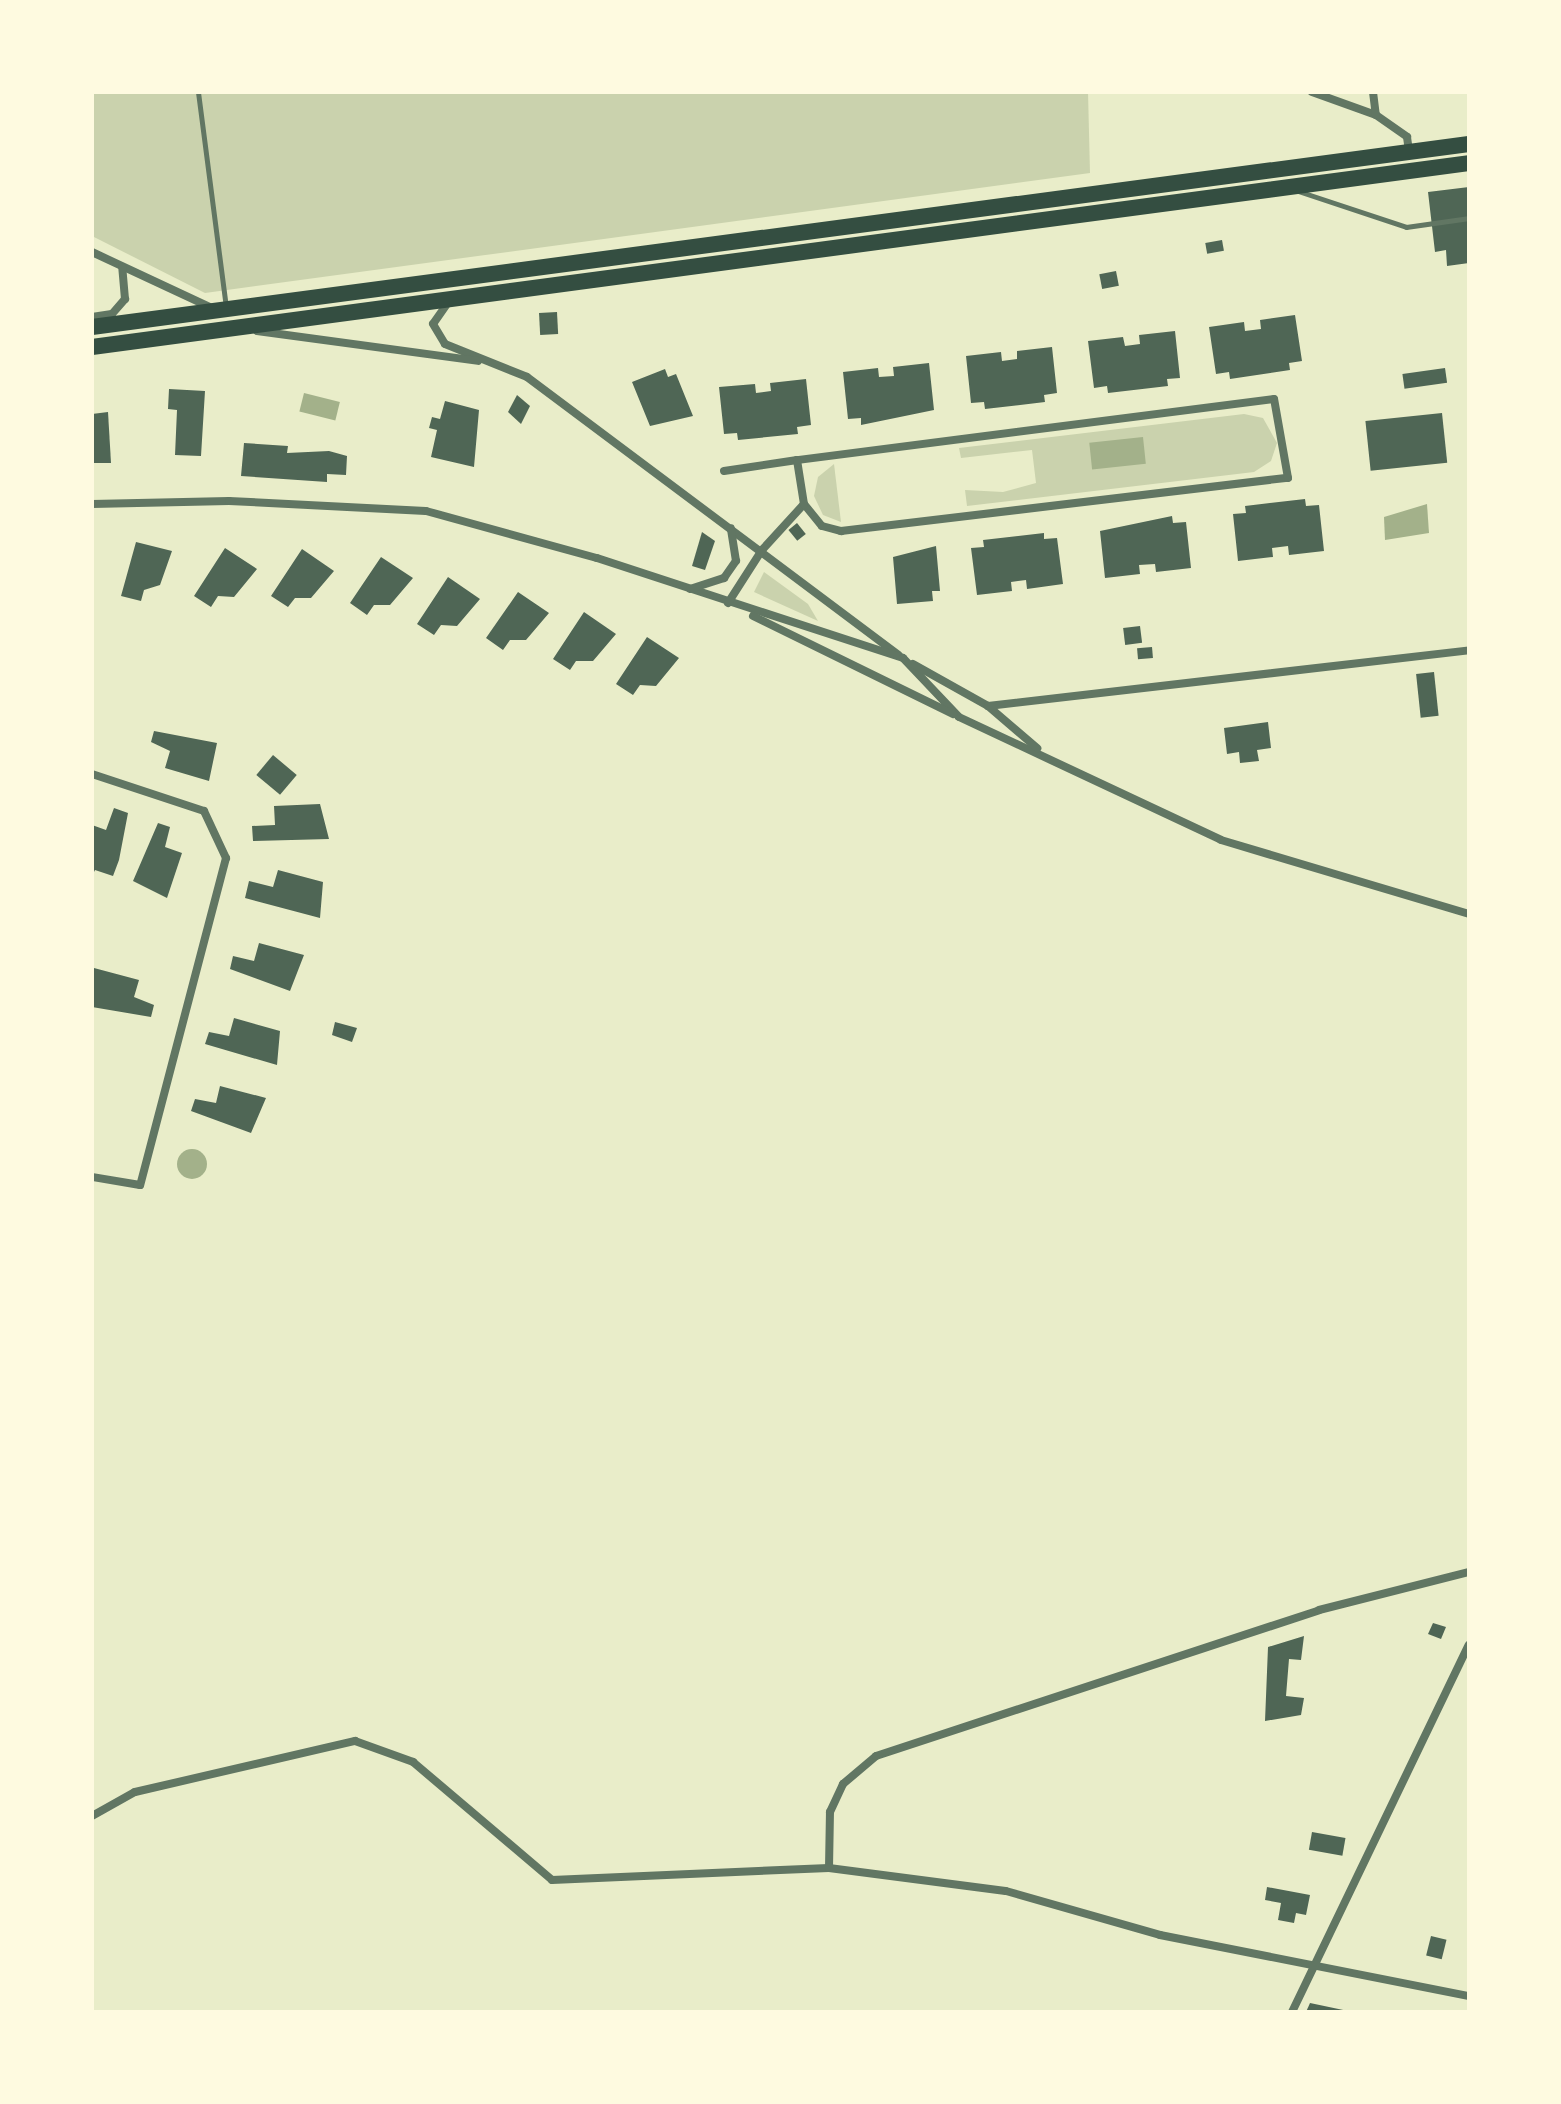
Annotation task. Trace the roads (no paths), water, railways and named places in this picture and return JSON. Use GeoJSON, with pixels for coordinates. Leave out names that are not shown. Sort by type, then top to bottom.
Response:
{"type":"FeatureCollection","features":[{"type":"Feature","properties":{"kind":"highway"},"geometry":{"type":"LineString","coordinates":[[92,327],[1469,144]]}},
{"type":"Feature","properties":{"kind":"highway"},"geometry":{"type":"LineString","coordinates":[[92,347],[1469,163]]}},
{"type":"Feature","properties":{"kind":"street"},"geometry":{"type":"LineString","coordinates":[[1312,92],[1376,115],[1407,137],[1409,151]]}},
{"type":"Feature","properties":{"kind":"street"},"geometry":{"type":"LineString","coordinates":[[1373,92],[1376,115]]}},
{"type":"Feature","properties":{"kind":"street"},"geometry":{"type":"LineString","coordinates":[[92,252],[222,309]]}},
{"type":"Feature","properties":{"kind":"street"},"geometry":{"type":"LineString","coordinates":[[92,317],[112,314],[125,299],[122,267]]}},
{"type":"Feature","properties":{"kind":"street"},"geometry":{"type":"LineString","coordinates":[[451,301],[435,316],[434,332],[445,344],[527,377],[903,658],[988,706],[1044,753]]}},
{"type":"Feature","properties":{"kind":"street"},"geometry":{"type":"LineString","coordinates":[[241,328],[494,363]]}},
{"type":"Feature","properties":{"kind":"street"},"geometry":{"type":"LineString","coordinates":[[724,471],[797,460],[1274,399],[1288,478],[841,531],[822,526],[804,504],[797,460]]}},
{"type":"Feature","properties":{"kind":"street"},"geometry":{"type":"LineString","coordinates":[[92,504],[229,501],[426,511],[689,589],[903,658],[959,717]]}},
{"type":"Feature","properties":{"kind":"street"},"geometry":{"type":"LineString","coordinates":[[728,603],[762,550],[804,504]]}},
{"type":"Feature","properties":{"kind":"street"},"geometry":{"type":"LineString","coordinates":[[689,589],[724,578],[736,561],[731,528]]}},
{"type":"Feature","properties":{"kind":"street"},"geometry":{"type":"LineString","coordinates":[[728,603],[959,717],[1044,753],[1221,840],[1469,914]]}},
{"type":"Feature","properties":{"kind":"street"},"geometry":{"type":"LineString","coordinates":[[988,706],[1469,650]]}},
{"type":"Feature","properties":{"kind":"street"},"geometry":{"type":"LineString","coordinates":[[92,774],[204,811],[226,858],[140,1185],[92,1177]]}},
{"type":"Feature","properties":{"kind":"street"},"geometry":{"type":"LineString","coordinates":[[829,1868],[830,1812],[843,1784],[876,1756],[1319,1610],[1469,1572]]}},
{"type":"Feature","properties":{"kind":"street"},"geometry":{"type":"LineString","coordinates":[[1292,2012],[1311,1961],[1469,1645]]}},
{"type":"Feature","properties":{"kind":"street"},"geometry":{"type":"LineString","coordinates":[[92,1816],[135,1792],[355,1741],[413,1762],[552,1880],[829,1868],[1006,1891],[1160,1935],[1311,1961],[1469,1996]]}},
{"type":"Feature","properties":{"kind":"lane"},"geometry":{"type":"LineString","coordinates":[[198,92],[222,309]]}},
{"type":"Feature","properties":{"kind":"lane"},"geometry":{"type":"LineString","coordinates":[[1282,186],[1406,227],[1469,218]]}}]}
